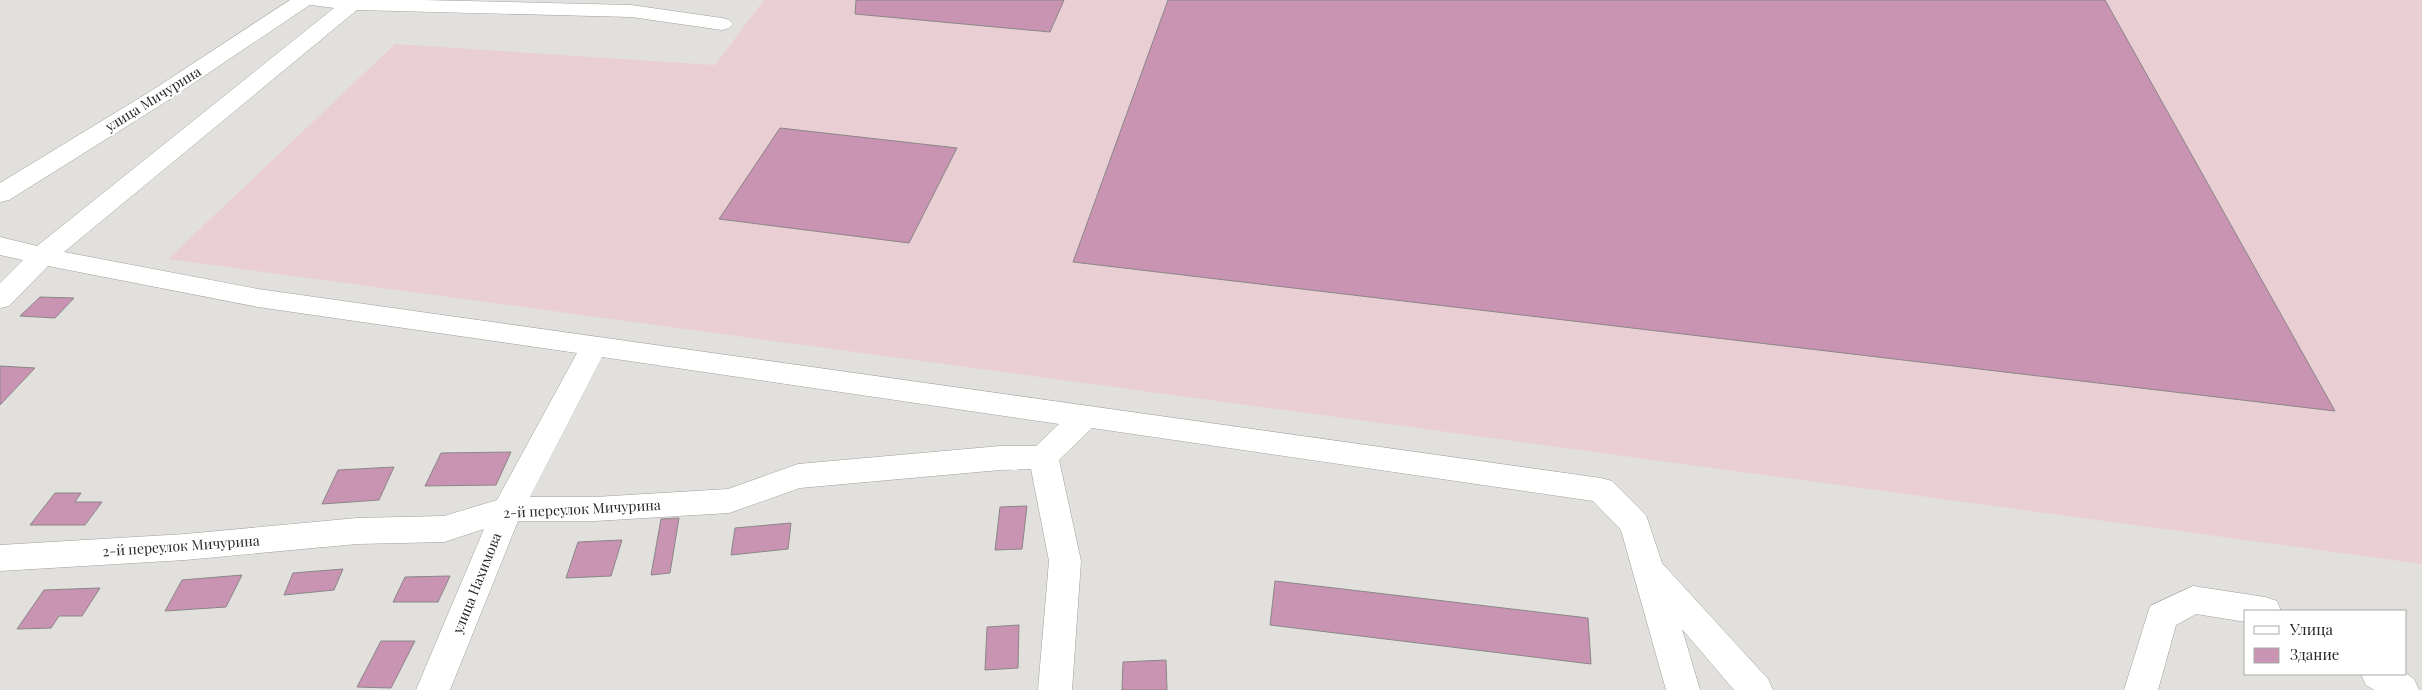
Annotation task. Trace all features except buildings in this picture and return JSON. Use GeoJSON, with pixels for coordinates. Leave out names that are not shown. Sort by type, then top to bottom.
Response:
{"type":"FeatureCollection","features":[{"type":"Feature","properties":{"kind":"street","name":"улица Мичурина"},"geometry":{"type":"LineString","coordinates":[[0,194],[160,96],[304,0]]}},
{"type":"Feature","properties":{"kind":"street"},"geometry":{"type":"LineString","coordinates":[[311,0],[574,11],[631,11],[722,24]]}},
{"type":"Feature","properties":{"kind":"street"},"geometry":{"type":"LineString","coordinates":[[0,299],[42,256],[355,2]]}},
{"type":"Feature","properties":{"kind":"street"},"geometry":{"type":"LineString","coordinates":[[0,246],[42,256],[258,298],[1601,490],[1635,524],[1683,690]]}},
{"type":"Feature","properties":{"kind":"street","name":"улица Нахимова"},"geometry":{"type":"LineString","coordinates":[[433,690],[508,509],[595,345]]}},
{"type":"Feature","properties":{"kind":"street"},"geometry":{"type":"LineString","coordinates":[[1055,690],[1065,561],[1043,457],[1085,417]]}},
{"type":"Feature","properties":{"kind":"street","name":"2-й переулок Мичурина"},"geometry":{"type":"LineString","coordinates":[[0,558],[185,548],[357,531],[444,529],[508,509],[595,509],[729,500],[798,476],[1000,458],[1043,457]]}},
{"type":"Feature","properties":{"kind":"street"},"geometry":{"type":"LineString","coordinates":[[1649,569],[1756,690]]}},
{"type":"Feature","properties":{"kind":"street"},"geometry":{"type":"LineString","coordinates":[[2140,690],[2162,616],[2193,600],[2262,610]]}},
{"type":"Feature","properties":{"kind":"street"},"geometry":{"type":"LineString","coordinates":[[2380,675],[2402,690]]}},
{"type":"Feature","properties":{"kind":"shaded area"},"geometry":{"type":"Polygon","coordinates":[[[764,0],[2422,0],[2422,564],[168,259],[395,44],[715,65],[764,0]]]}}]}
